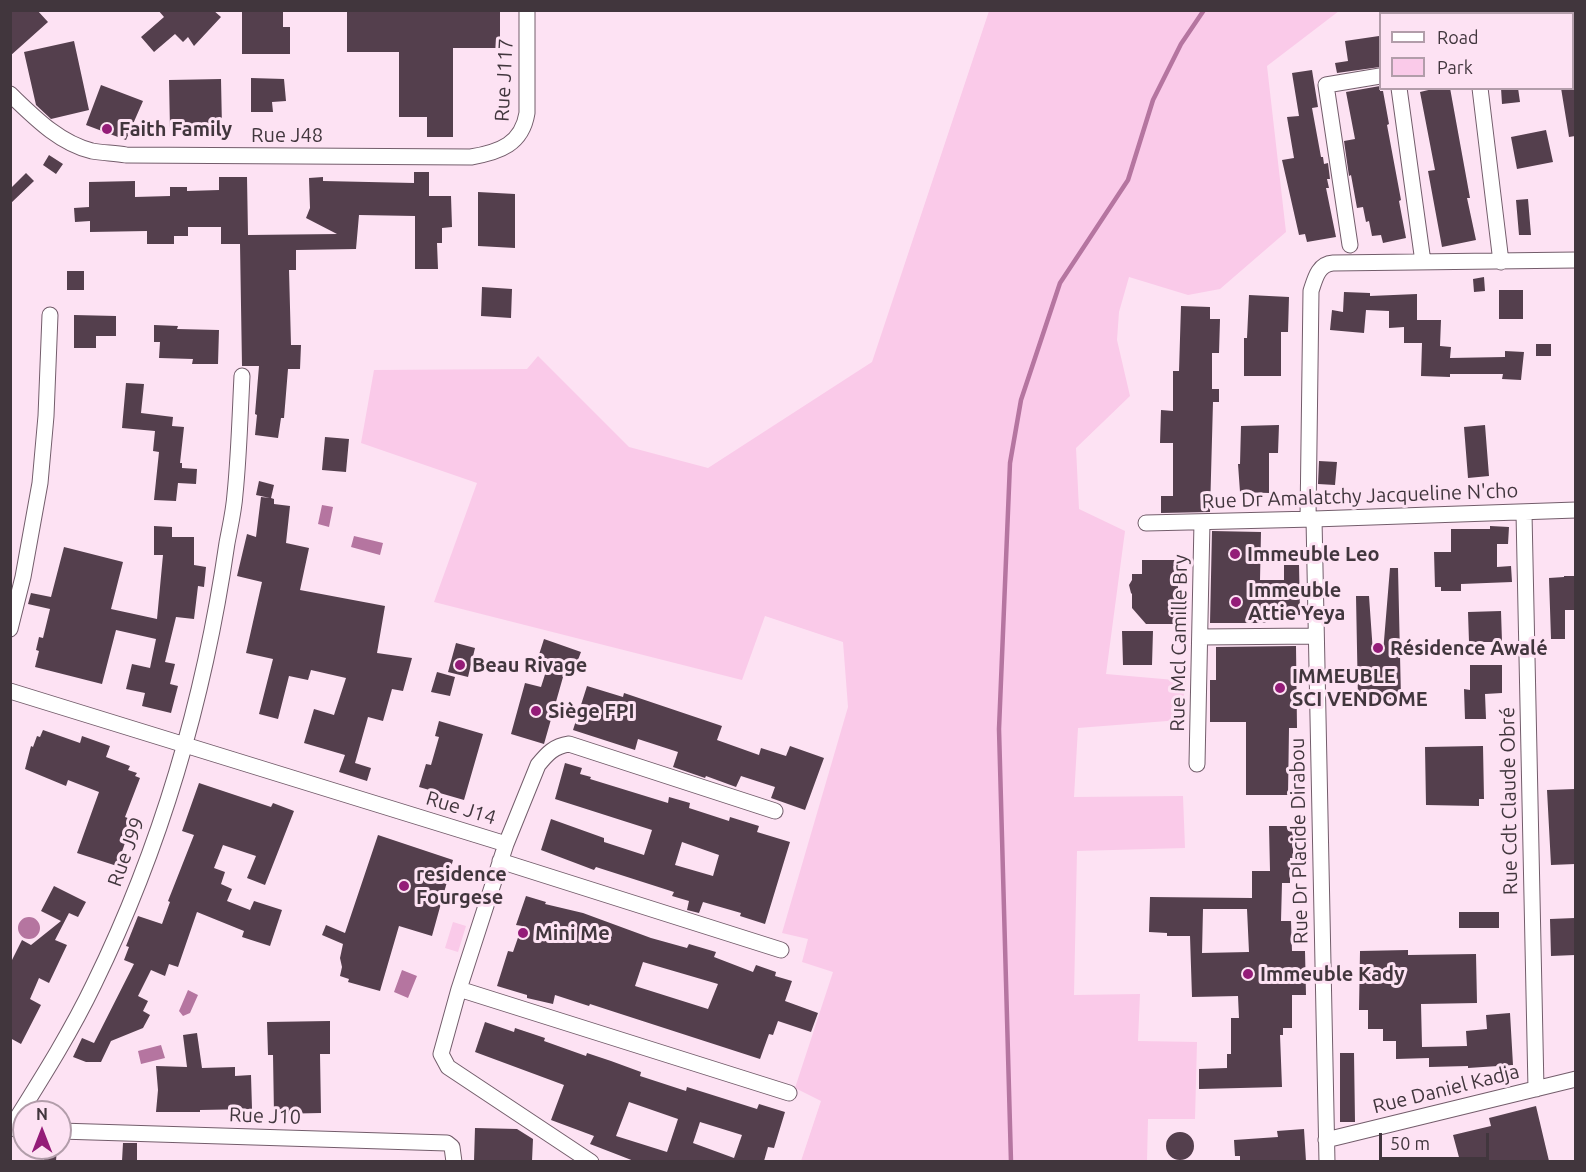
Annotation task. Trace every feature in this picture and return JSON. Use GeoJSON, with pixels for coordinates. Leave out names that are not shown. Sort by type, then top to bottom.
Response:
{"type":"FeatureCollection","features":[{"type":"Feature","properties":{"kind":"street","name":"Rue J117"},"geometry":{"type":"LineString","coordinates":[[508,145],[522,134],[527,113],[527,10]]}},
{"type":"Feature","properties":{"kind":"street"},"geometry":{"type":"LineString","coordinates":[[1350,245],[1326,85],[1379,76]]}},
{"type":"Feature","properties":{"kind":"street"},"geometry":{"type":"LineString","coordinates":[[1399,90],[1423,262]]}},
{"type":"Feature","properties":{"kind":"street"},"geometry":{"type":"LineString","coordinates":[[1480,90],[1501,262]]}},
{"type":"Feature","properties":{"kind":"street","name":"Rue J48"},"geometry":{"type":"LineString","coordinates":[[10,94],[38,122],[66,140],[91,150],[126,155],[471,157],[490,154],[508,145]]}},
{"type":"Feature","properties":{"kind":"street","name":"Rue Dr Placide Dirabou"},"geometry":{"type":"LineString","coordinates":[[1327,1161],[1316,636],[1311,519],[1311,291],[1321,268],[1327,264],[1575,260]]}},
{"type":"Feature","properties":{"kind":"street"},"geometry":{"type":"LineString","coordinates":[[10,629],[40,483],[46,416],[50,315]]}},
{"type":"Feature","properties":{"kind":"street","name":"Rue J99"},"geometry":{"type":"LineString","coordinates":[[11,1128],[69,1031],[120,928],[151,848],[185,745],[221,590],[235,497],[242,376]]}},
{"type":"Feature","properties":{"kind":"street","name":"Rue Dr Amalatchy Jacqueline N'cho"},"geometry":{"type":"LineString","coordinates":[[1146,523],[1575,510]]}},
{"type":"Feature","properties":{"kind":"street","name":"Rue Cdt Claude Obré"},"geometry":{"type":"LineString","coordinates":[[1524,513],[1536,1089]]}},
{"type":"Feature","properties":{"kind":"street","name":"Rue Mcl Camille Bry"},"geometry":{"type":"LineString","coordinates":[[1197,764],[1202,522]]}},
{"type":"Feature","properties":{"kind":"street"},"geometry":{"type":"LineString","coordinates":[[1200,637],[1316,636]]}},
{"type":"Feature","properties":{"kind":"street"},"geometry":{"type":"LineString","coordinates":[[10,691],[185,745]]}},
{"type":"Feature","properties":{"kind":"street"},"geometry":{"type":"LineString","coordinates":[[506,844],[538,765],[557,747],[569,744],[775,811]]}},
{"type":"Feature","properties":{"kind":"street","name":"Rue J14"},"geometry":{"type":"LineString","coordinates":[[185,745],[506,844],[441,1050],[444,1063],[591,1161]]}},
{"type":"Feature","properties":{"kind":"street"},"geometry":{"type":"LineString","coordinates":[[500,861],[781,950]]}},
{"type":"Feature","properties":{"kind":"street"},"geometry":{"type":"LineString","coordinates":[[459,989],[789,1093]]}},
{"type":"Feature","properties":{"kind":"street","name":"Rue Daniel Kadja"},"geometry":{"type":"LineString","coordinates":[[1326,1140],[1575,1079]]}},
{"type":"Feature","properties":{"kind":"street","name":"Rue J10"},"geometry":{"type":"LineString","coordinates":[[72,1131],[447,1143],[452,1147],[454,1161]]}},
{"type":"Feature","properties":{"kind":"green space"},"geometry":{"type":"Polygon","coordinates":[[[989,11],[1339,11],[1267,66],[1286,232],[1220,289],[1188,295],[1129,277],[1119,312],[1117,340],[1130,396],[1076,448],[1079,509],[1125,531],[1106,674],[1186,681],[1180,720],[1078,728],[1074,797],[1183,796],[1185,848],[1077,851],[1074,995],[1140,994],[1138,1041],[1197,1042],[1195,1119],[1148,1119],[1147,1161],[801,1161],[821,1101],[795,1088],[833,972],[802,962],[808,939],[782,933],[848,707],[843,642],[765,616],[742,680],[434,602],[477,483],[361,443],[374,370],[527,369],[538,356],[629,447],[708,468],[872,362],[989,11]]]}},
{"type":"Feature","properties":{"kind":"green space"},"geometry":{"type":"Polygon","coordinates":[[[453,922],[466,926],[458,952],[445,948],[453,922]]]}},
{"type":"Feature","properties":{"kind":"shaded area"},"geometry":{"type":"Polygon","coordinates":[[[322,505],[333,507],[329,527],[318,524],[322,505]]]}},
{"type":"Feature","properties":{"kind":"shaded area"},"geometry":{"type":"Polygon","coordinates":[[[354,536],[383,543],[380,555],[351,547],[354,536]]]}},
{"type":"Feature","properties":{"kind":"shaded area"},"geometry":{"type":"Polygon","coordinates":[[[29,917],[37,920],[40,928],[37,936],[29,939],[21,936],[18,928],[21,920],[29,917]]]}},
{"type":"Feature","properties":{"kind":"shaded area"},"geometry":{"type":"Polygon","coordinates":[[[402,970],[417,976],[408,998],[394,992],[402,970]]]}},
{"type":"Feature","properties":{"kind":"shaded area"},"geometry":{"type":"Polygon","coordinates":[[[188,990],[198,995],[190,1013],[183,1016],[179,1011],[188,990]]]}},
{"type":"Feature","properties":{"kind":"shaded area"},"geometry":{"type":"Polygon","coordinates":[[[161,1045],[165,1058],[141,1064],[138,1051],[161,1045]]]}},
{"type":"Feature","properties":{"kind":"building"},"geometry":{"type":"Polygon","coordinates":[[[10,10],[37,10],[48,22],[10,56],[10,10]]]}},
{"type":"Feature","properties":{"kind":"building"},"geometry":{"type":"Polygon","coordinates":[[[158,10],[213,10],[221,17],[194,46],[188,37],[183,42],[175,34],[154,52],[141,37],[164,17],[158,10]]]}},
{"type":"Feature","properties":{"kind":"building"},"geometry":{"type":"Polygon","coordinates":[[[242,10],[283,10],[283,27],[290,27],[290,54],[242,54],[242,10]]]}},
{"type":"Feature","properties":{"kind":"building"},"geometry":{"type":"Polygon","coordinates":[[[347,10],[500,10],[500,48],[453,48],[453,137],[427,137],[427,117],[399,117],[399,52],[347,52],[347,10]]]}},
{"type":"Feature","properties":{"kind":"building"},"geometry":{"type":"Polygon","coordinates":[[[1379,36],[1379,67],[1337,73],[1335,63],[1348,61],[1345,41],[1379,36]]]}},
{"type":"Feature","properties":{"kind":"building"},"geometry":{"type":"Polygon","coordinates":[[[74,41],[89,110],[51,119],[36,105],[24,52],[74,41]]]}},
{"type":"Feature","properties":{"kind":"building"},"geometry":{"type":"Polygon","coordinates":[[[1312,70],[1318,107],[1312,108],[1321,157],[1323,157],[1324,164],[1328,163],[1330,179],[1327,179],[1329,188],[1326,188],[1336,237],[1307,242],[1305,234],[1299,235],[1282,160],[1294,158],[1287,117],[1299,116],[1292,73],[1312,70]]]}},
{"type":"Feature","properties":{"kind":"building"},"geometry":{"type":"Polygon","coordinates":[[[251,78],[284,79],[286,101],[272,102],[273,112],[251,112],[251,78]]]}},
{"type":"Feature","properties":{"kind":"building"},"geometry":{"type":"Polygon","coordinates":[[[221,79],[222,128],[170,129],[169,80],[221,79]]]}},
{"type":"Feature","properties":{"kind":"building"},"geometry":{"type":"Polygon","coordinates":[[[101,85],[143,101],[126,140],[86,125],[101,85]]]}},
{"type":"Feature","properties":{"kind":"building"},"geometry":{"type":"Polygon","coordinates":[[[1379,86],[1379,90],[1383,91],[1406,238],[1383,243],[1381,235],[1372,236],[1363,207],[1357,208],[1344,141],[1355,139],[1346,92],[1379,86]]]}},
{"type":"Feature","properties":{"kind":"building"},"geometry":{"type":"Polygon","coordinates":[[[1575,88],[1575,136],[1569,137],[1561,90],[1574,90],[1575,88]]]}},
{"type":"Feature","properties":{"kind":"building"},"geometry":{"type":"Polygon","coordinates":[[[1450,90],[1476,240],[1442,247],[1428,171],[1435,170],[1420,92],[1450,90]]]}},
{"type":"Feature","properties":{"kind":"building"},"geometry":{"type":"Polygon","coordinates":[[[1501,90],[1518,90],[1520,102],[1502,104],[1501,90]]]}},
{"type":"Feature","properties":{"kind":"building"},"geometry":{"type":"Polygon","coordinates":[[[1546,130],[1553,162],[1517,169],[1511,137],[1546,130]]]}},
{"type":"Feature","properties":{"kind":"building"},"geometry":{"type":"Polygon","coordinates":[[[49,155],[63,164],[56,174],[43,165],[49,155]]]}},
{"type":"Feature","properties":{"kind":"building"},"geometry":{"type":"Polygon","coordinates":[[[414,172],[429,172],[429,196],[451,196],[452,227],[442,228],[442,243],[437,243],[438,269],[415,269],[415,216],[359,215],[356,249],[296,250],[296,270],[289,270],[291,345],[301,345],[300,369],[288,369],[284,418],[281,418],[278,438],[255,435],[259,366],[242,366],[240,244],[221,244],[221,227],[188,227],[188,236],[174,236],[174,244],[147,244],[147,231],[90,232],[90,221],[75,222],[74,208],[89,207],[89,182],[135,181],[135,197],[170,196],[170,187],[187,187],[187,191],[219,190],[219,177],[247,177],[248,235],[337,234],[306,218],[310,208],[309,178],[323,177],[323,181],[414,183],[414,172]]]}},
{"type":"Feature","properties":{"kind":"building"},"geometry":{"type":"Polygon","coordinates":[[[26,173],[34,181],[10,204],[10,189],[26,173]]]}},
{"type":"Feature","properties":{"kind":"building"},"geometry":{"type":"Polygon","coordinates":[[[478,192],[515,194],[515,248],[478,246],[478,192]]]}},
{"type":"Feature","properties":{"kind":"building"},"geometry":{"type":"Polygon","coordinates":[[[1528,199],[1531,235],[1519,235],[1516,200],[1528,199]]]}},
{"type":"Feature","properties":{"kind":"building"},"geometry":{"type":"Polygon","coordinates":[[[67,271],[84,271],[84,290],[67,290],[67,271]]]}},
{"type":"Feature","properties":{"kind":"building"},"geometry":{"type":"Polygon","coordinates":[[[1484,277],[1485,291],[1474,292],[1473,279],[1484,277]]]}},
{"type":"Feature","properties":{"kind":"building"},"geometry":{"type":"Polygon","coordinates":[[[482,287],[512,289],[511,318],[481,316],[482,287]]]}},
{"type":"Feature","properties":{"kind":"building"},"geometry":{"type":"Polygon","coordinates":[[[1499,290],[1523,290],[1523,319],[1499,319],[1499,290]]]}},
{"type":"Feature","properties":{"kind":"building"},"geometry":{"type":"Polygon","coordinates":[[[1344,292],[1370,293],[1370,296],[1417,294],[1417,320],[1441,320],[1440,346],[1451,347],[1450,358],[1505,357],[1505,351],[1524,352],[1521,380],[1502,379],[1503,374],[1421,376],[1422,343],[1404,343],[1404,327],[1389,328],[1389,311],[1366,310],[1364,333],[1330,330],[1332,310],[1343,312],[1344,292]]]}},
{"type":"Feature","properties":{"kind":"building"},"geometry":{"type":"Polygon","coordinates":[[[1249,295],[1289,297],[1288,332],[1281,332],[1281,376],[1244,376],[1244,338],[1247,338],[1249,295]]]}},
{"type":"Feature","properties":{"kind":"building"},"geometry":{"type":"Polygon","coordinates":[[[1181,306],[1210,307],[1210,319],[1220,319],[1219,353],[1212,353],[1212,389],[1219,389],[1219,402],[1213,402],[1210,512],[1161,513],[1161,496],[1173,496],[1173,443],[1160,443],[1161,410],[1173,411],[1173,371],[1179,371],[1181,306]]]}},
{"type":"Feature","properties":{"kind":"building"},"geometry":{"type":"Polygon","coordinates":[[[74,315],[116,316],[116,336],[96,336],[96,348],[74,348],[74,315]]]}},
{"type":"Feature","properties":{"kind":"building"},"geometry":{"type":"Polygon","coordinates":[[[154,325],[178,326],[177,329],[219,330],[218,364],[192,364],[193,359],[159,358],[160,342],[154,342],[154,325]]]}},
{"type":"Feature","properties":{"kind":"building"},"geometry":{"type":"Polygon","coordinates":[[[1536,344],[1551,344],[1551,356],[1536,356],[1536,344]]]}},
{"type":"Feature","properties":{"kind":"building"},"geometry":{"type":"Polygon","coordinates":[[[126,383],[144,384],[141,413],[173,417],[172,426],[184,427],[180,463],[182,463],[182,468],[197,469],[196,484],[178,483],[176,501],[154,500],[159,452],[153,451],[155,431],[122,428],[126,383]]]}},
{"type":"Feature","properties":{"kind":"building"},"geometry":{"type":"Polygon","coordinates":[[[1279,425],[1278,453],[1269,453],[1269,493],[1240,492],[1238,464],[1240,464],[1241,426],[1279,425]]]}},
{"type":"Feature","properties":{"kind":"building"},"geometry":{"type":"Polygon","coordinates":[[[1485,425],[1489,476],[1468,478],[1464,427],[1485,425]]]}},
{"type":"Feature","properties":{"kind":"building"},"geometry":{"type":"Polygon","coordinates":[[[325,437],[349,439],[346,472],[322,470],[325,437]]]}},
{"type":"Feature","properties":{"kind":"building"},"geometry":{"type":"Polygon","coordinates":[[[1319,461],[1337,462],[1335,485],[1318,484],[1319,461]]]}},
{"type":"Feature","properties":{"kind":"building"},"geometry":{"type":"Polygon","coordinates":[[[259,481],[274,485],[271,498],[274,499],[274,504],[290,506],[286,543],[309,548],[300,590],[385,606],[377,653],[412,658],[403,691],[392,689],[383,721],[368,717],[355,763],[371,768],[367,781],[339,772],[345,755],[304,743],[314,709],[334,715],[346,678],[311,670],[308,680],[289,676],[278,719],[259,714],[273,659],[246,653],[262,582],[237,576],[247,534],[256,537],[261,497],[270,498],[256,495],[259,481]]]}},
{"type":"Feature","properties":{"kind":"building"},"geometry":{"type":"Polygon","coordinates":[[[154,526],[172,527],[172,537],[194,537],[194,565],[206,567],[204,587],[198,586],[194,619],[176,617],[165,662],[175,664],[170,684],[178,686],[171,713],[142,706],[145,693],[126,689],[132,664],[150,668],[156,639],[116,630],[102,684],[35,667],[39,651],[36,650],[39,637],[43,638],[50,609],[28,604],[31,593],[51,597],[64,547],[123,562],[111,609],[157,619],[163,555],[154,555],[154,526]]]}},
{"type":"Feature","properties":{"kind":"building"},"geometry":{"type":"Polygon","coordinates":[[[1490,526],[1509,527],[1508,544],[1497,544],[1497,567],[1511,566],[1512,582],[1461,584],[1461,591],[1441,591],[1441,587],[1435,587],[1434,552],[1451,552],[1451,529],[1490,529],[1490,526]]]}},
{"type":"Feature","properties":{"kind":"building"},"geometry":{"type":"Polygon","coordinates":[[[1212,531],[1261,532],[1260,580],[1284,580],[1284,565],[1299,565],[1300,615],[1266,616],[1266,623],[1210,623],[1212,531]]]}},
{"type":"Feature","properties":{"kind":"building"},"geometry":{"type":"Polygon","coordinates":[[[1142,560],[1176,560],[1178,624],[1146,624],[1132,608],[1132,594],[1129,585],[1132,574],[1142,574],[1142,560]]]}},
{"type":"Feature","properties":{"kind":"building","name":"Résidence Awalé"},"geometry":{"type":"Polygon","coordinates":[[[1390,568],[1398,568],[1401,699],[1358,700],[1356,596],[1369,596],[1373,653],[1383,653],[1390,568]]]}},
{"type":"Feature","properties":{"kind":"building"},"geometry":{"type":"Polygon","coordinates":[[[1575,576],[1575,610],[1565,610],[1565,639],[1551,639],[1549,578],[1575,576]]]}},
{"type":"Feature","properties":{"kind":"building"},"geometry":{"type":"Polygon","coordinates":[[[1501,611],[1502,642],[1469,642],[1468,612],[1501,611]]]}},
{"type":"Feature","properties":{"kind":"building"},"geometry":{"type":"Polygon","coordinates":[[[1122,631],[1153,631],[1152,665],[1123,665],[1122,631]]]}},
{"type":"Feature","properties":{"kind":"building","name":"Siège FPI"},"geometry":{"type":"Polygon","coordinates":[[[544,639],[581,652],[573,673],[565,670],[544,744],[511,734],[525,683],[541,687],[548,665],[537,661],[544,639]]]}},
{"type":"Feature","properties":{"kind":"building"},"geometry":{"type":"Polygon","coordinates":[[[456,643],[475,648],[468,677],[448,672],[456,643]]]}},
{"type":"Feature","properties":{"kind":"building"},"geometry":{"type":"Polygon","coordinates":[[[1296,646],[1297,728],[1289,728],[1288,795],[1246,795],[1246,722],[1210,722],[1210,680],[1216,680],[1216,647],[1296,646]]]}},
{"type":"Feature","properties":{"kind":"building"},"geometry":{"type":"Polygon","coordinates":[[[1470,665],[1502,665],[1502,693],[1485,694],[1486,719],[1465,719],[1464,689],[1470,690],[1470,665]]]}},
{"type":"Feature","properties":{"kind":"building"},"geometry":{"type":"Polygon","coordinates":[[[437,672],[455,677],[450,696],[431,692],[437,672]]]}},
{"type":"Feature","properties":{"kind":"building"},"geometry":{"type":"Polygon","coordinates":[[[587,686],[623,697],[624,693],[722,726],[717,740],[759,755],[761,748],[786,756],[790,746],[824,758],[805,810],[771,798],[775,787],[741,776],[736,787],[673,767],[678,752],[638,739],[635,750],[573,730],[587,686]]]}},
{"type":"Feature","properties":{"kind":"building"},"geometry":{"type":"Polygon","coordinates":[[[439,721],[483,734],[464,800],[419,787],[426,764],[431,765],[439,737],[435,736],[439,721]]]}},
{"type":"Feature","properties":{"kind":"building"},"geometry":{"type":"Polygon","coordinates":[[[43,730],[80,743],[82,736],[110,746],[106,757],[130,766],[128,770],[137,773],[135,776],[140,778],[125,817],[133,820],[117,866],[77,853],[99,792],[68,780],[66,786],[25,769],[31,746],[33,747],[37,736],[40,737],[43,730]]]}},
{"type":"Feature","properties":{"kind":"building"},"geometry":{"type":"Polygon","coordinates":[[[1483,746],[1484,799],[1479,799],[1479,806],[1426,805],[1425,747],[1483,746]]]}},
{"type":"Feature","properties":{"kind":"building"},"geometry":{"type":"Polygon","coordinates":[[[565,763],[582,768],[580,774],[591,777],[590,779],[668,803],[669,797],[690,803],[689,808],[729,821],[730,817],[759,826],[757,832],[790,842],[765,924],[740,916],[741,913],[703,902],[699,913],[687,910],[689,901],[672,896],[674,892],[596,867],[594,870],[541,850],[551,819],[604,838],[604,842],[644,855],[652,830],[555,799],[565,763]],[[682,842],[675,865],[713,876],[719,855],[682,842]]]}},
{"type":"Feature","properties":{"kind":"building"},"geometry":{"type":"Polygon","coordinates":[[[199,783],[271,807],[273,803],[294,811],[265,885],[247,878],[256,856],[223,845],[214,868],[225,872],[221,884],[232,889],[227,901],[250,910],[254,901],[282,910],[270,946],[242,937],[244,931],[197,912],[178,967],[169,964],[165,976],[151,970],[138,996],[148,1001],[143,1011],[150,1015],[143,1028],[111,1041],[101,1062],[86,1062],[73,1057],[82,1038],[94,1043],[134,964],[124,960],[129,947],[126,946],[138,916],[162,924],[170,902],[168,901],[194,835],[182,831],[199,783]]]}},
{"type":"Feature","properties":{"kind":"building"},"geometry":{"type":"Polygon","coordinates":[[[1575,789],[1575,864],[1551,865],[1547,790],[1575,789]]]}},
{"type":"Feature","properties":{"kind":"building"},"geometry":{"type":"Polygon","coordinates":[[[1269,826],[1293,826],[1290,883],[1282,883],[1281,921],[1291,921],[1292,951],[1305,951],[1306,995],[1292,995],[1292,1028],[1283,1028],[1283,1035],[1280,1035],[1282,1087],[1199,1089],[1199,1069],[1227,1068],[1227,1054],[1231,1054],[1231,1018],[1239,1018],[1238,996],[1192,997],[1190,936],[1167,936],[1167,933],[1149,932],[1150,897],[1252,898],[1252,871],[1270,871],[1269,826]],[[1203,909],[1202,953],[1249,952],[1247,909],[1203,909]]]}},
{"type":"Feature","properties":{"kind":"building","name":"residence Fourgese"},"geometry":{"type":"Polygon","coordinates":[[[378,835],[453,860],[432,936],[399,926],[380,991],[348,982],[349,979],[340,976],[343,944],[322,935],[326,925],[345,933],[378,835]]]}},
{"type":"Feature","properties":{"kind":"building"},"geometry":{"type":"Polygon","coordinates":[[[54,886],[86,902],[78,917],[69,913],[55,940],[67,945],[49,983],[39,978],[30,999],[41,1005],[21,1044],[10,1038],[10,964],[22,940],[31,945],[61,921],[41,911],[54,886]]]}},
{"type":"Feature","properties":{"kind":"building"},"geometry":{"type":"Polygon","coordinates":[[[526,896],[546,902],[545,904],[583,913],[651,938],[687,948],[689,944],[716,952],[714,957],[753,972],[756,965],[776,972],[775,976],[792,981],[785,1001],[818,1013],[811,1032],[778,1021],[773,1035],[769,1034],[760,1059],[590,1004],[589,1006],[555,995],[553,1004],[527,998],[527,995],[497,986],[508,951],[513,952],[522,926],[516,925],[526,896]],[[643,962],[635,986],[708,1009],[718,984],[643,962]]]}},
{"type":"Feature","properties":{"kind":"building"},"geometry":{"type":"Polygon","coordinates":[[[1459,912],[1499,912],[1499,928],[1459,928],[1459,912]]]}},
{"type":"Feature","properties":{"kind":"building"},"geometry":{"type":"Polygon","coordinates":[[[1575,918],[1575,955],[1551,956],[1550,919],[1575,918]]]}},
{"type":"Feature","properties":{"kind":"building"},"geometry":{"type":"Polygon","coordinates":[[[1408,950],[1408,955],[1476,954],[1477,1003],[1421,1004],[1422,1047],[1467,1046],[1466,1031],[1487,1029],[1486,1015],[1510,1013],[1513,1065],[1468,1068],[1468,1066],[1429,1067],[1429,1058],[1396,1059],[1396,1041],[1383,1041],[1383,1029],[1368,1029],[1368,1010],[1359,1010],[1360,951],[1408,950]]]}},
{"type":"Feature","properties":{"kind":"building"},"geometry":{"type":"Polygon","coordinates":[[[330,1021],[330,1054],[320,1054],[321,1113],[274,1114],[273,1055],[268,1055],[267,1022],[330,1021]]]}},
{"type":"Feature","properties":{"kind":"building"},"geometry":{"type":"Polygon","coordinates":[[[485,1022],[514,1032],[515,1028],[545,1038],[544,1041],[586,1056],[587,1053],[611,1061],[641,1072],[640,1076],[686,1091],[687,1087],[757,1109],[759,1104],[785,1112],[774,1148],[768,1147],[764,1161],[634,1161],[590,1144],[594,1136],[551,1120],[564,1085],[475,1052],[485,1022]],[[629,1102],[616,1136],[667,1152],[678,1119],[629,1102]],[[700,1122],[693,1143],[734,1158],[742,1135],[700,1122]]]}},
{"type":"Feature","properties":{"kind":"building"},"geometry":{"type":"Polygon","coordinates":[[[197,1033],[202,1068],[235,1067],[235,1076],[251,1075],[252,1109],[156,1112],[158,1090],[156,1066],[187,1067],[183,1035],[197,1033]]]}},
{"type":"Feature","properties":{"kind":"building"},"geometry":{"type":"Polygon","coordinates":[[[1340,1053],[1354,1053],[1355,1122],[1340,1122],[1340,1053]]]}},
{"type":"Feature","properties":{"kind":"building"},"geometry":{"type":"Polygon","coordinates":[[[1536,1106],[1549,1161],[1460,1161],[1453,1135],[1491,1126],[1489,1118],[1536,1106]]]}},
{"type":"Feature","properties":{"kind":"building"},"geometry":{"type":"Polygon","coordinates":[[[475,1128],[517,1129],[533,1139],[532,1161],[474,1161],[475,1128]]]}},
{"type":"Feature","properties":{"kind":"building"},"geometry":{"type":"Polygon","coordinates":[[[1304,1129],[1306,1161],[1240,1161],[1240,1156],[1235,1156],[1234,1140],[1278,1137],[1277,1131],[1304,1129]]]}},
{"type":"Feature","properties":{"kind":"building"},"geometry":{"type":"Polygon","coordinates":[[[1180,1132],[1190,1136],[1194,1146],[1190,1156],[1180,1160],[1170,1156],[1166,1146],[1170,1136],[1180,1132]]]}},
{"type":"Feature","properties":{"kind":"building"},"geometry":{"type":"Polygon","coordinates":[[[123,1143],[137,1143],[137,1161],[122,1161],[123,1143]]]}},
{"type":"Feature","properties":{"kind":"waterway"},"geometry":{"type":"LineString","coordinates":[[1011,1162],[999,729],[1010,463],[1021,400],[1060,283],[1128,180],[1153,100],[1181,44],[1204,10]]}},
{"type":"Feature","properties":{"kind":"place","name":"Faith Family"},"geometry":{"type":"Point","coordinates":[107,129]}},
{"type":"Feature","properties":{"kind":"place","name":"Immeuble Leo"},"geometry":{"type":"Point","coordinates":[1235,554]}},
{"type":"Feature","properties":{"kind":"place","name":"Immeuble Attie Yeya"},"geometry":{"type":"Point","coordinates":[1236,602]}},
{"type":"Feature","properties":{"kind":"place","name":"Résidence Awalé"},"geometry":{"type":"Point","coordinates":[1378,648]}},
{"type":"Feature","properties":{"kind":"place","name":"Beau Rivage"},"geometry":{"type":"Point","coordinates":[460,665]}},
{"type":"Feature","properties":{"kind":"place","name":"IMMEUBLE SCI VENDOME"},"geometry":{"type":"Point","coordinates":[1280,688]}},
{"type":"Feature","properties":{"kind":"place","name":"Siège FPI"},"geometry":{"type":"Point","coordinates":[536,711]}},
{"type":"Feature","properties":{"kind":"place","name":"residence Fourgese"},"geometry":{"type":"Point","coordinates":[404,886]}},
{"type":"Feature","properties":{"kind":"place","name":"Mini Me"},"geometry":{"type":"Point","coordinates":[523,933]}},
{"type":"Feature","properties":{"kind":"place","name":"Immeuble Kady"},"geometry":{"type":"Point","coordinates":[1248,974]}}]}
